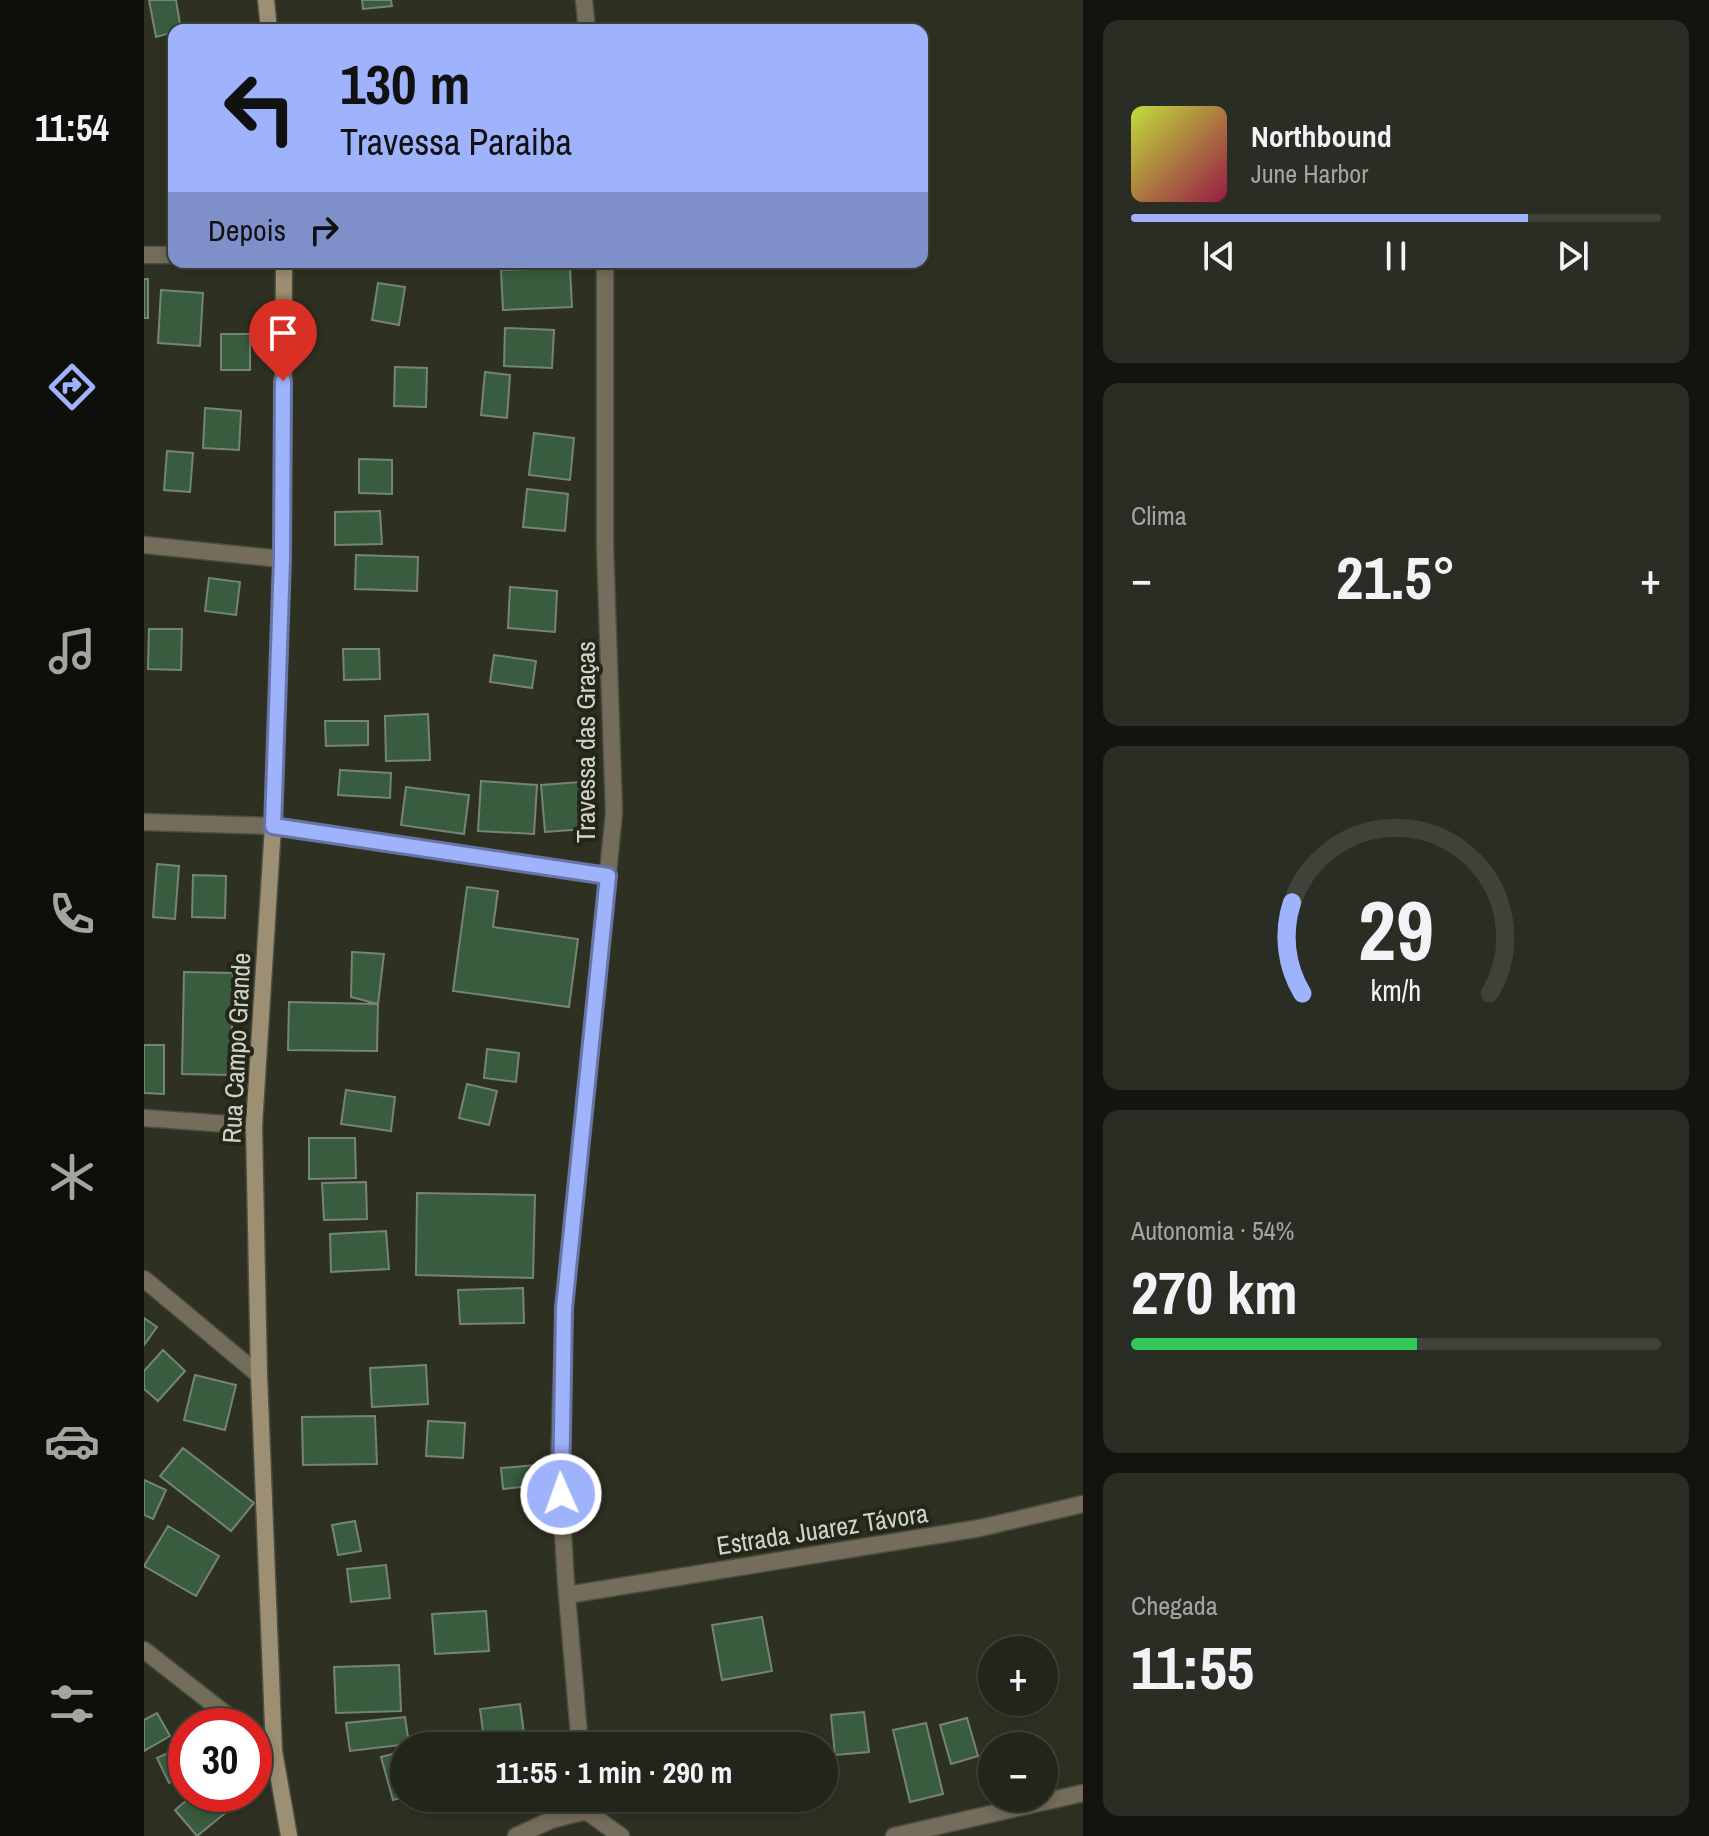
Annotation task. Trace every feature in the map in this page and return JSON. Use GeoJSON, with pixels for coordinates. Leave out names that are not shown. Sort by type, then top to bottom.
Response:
{"type":"FeatureCollection","features":[{"type":"Feature","properties":{"kind":"street"},"geometry":{"type":"LineString","coordinates":[[266,0],[268,24]]}},
{"type":"Feature","properties":{"kind":"street"},"geometry":{"type":"LineString","coordinates":[[584,0],[586,24]]}},
{"type":"Feature","properties":{"kind":"street"},"geometry":{"type":"LineString","coordinates":[[144,255],[168,255]]}},
{"type":"Feature","properties":{"kind":"street","name":"Rua Campo Grande"},"geometry":{"type":"LineString","coordinates":[[284,268],[282,559],[273,826],[254,1126],[259,1375],[274,1751],[289,1836]]}},
{"type":"Feature","properties":{"kind":"street","name":"Travessa das Graças"},"geometry":{"type":"LineString","coordinates":[[579,1732],[559,1464],[564,1308],[614,813],[605,546],[605,268]]}},
{"type":"Feature","properties":{"kind":"street"},"geometry":{"type":"LineString","coordinates":[[144,545],[282,559]]}},
{"type":"Feature","properties":{"kind":"street"},"geometry":{"type":"LineString","coordinates":[[144,822],[273,826],[608,876]]}},
{"type":"Feature","properties":{"kind":"street"},"geometry":{"type":"LineString","coordinates":[[144,1118],[254,1126]]}},
{"type":"Feature","properties":{"kind":"street"},"geometry":{"type":"LineString","coordinates":[[144,1279],[259,1375]]}},
{"type":"Feature","properties":{"kind":"street","name":"Estrada Juarez Távora"},"geometry":{"type":"LineString","coordinates":[[567,1595],[980,1528],[1083,1504]]}},
{"type":"Feature","properties":{"kind":"street"},"geometry":{"type":"LineString","coordinates":[[144,1650],[218,1708]]}},
{"type":"Feature","properties":{"kind":"street"},"geometry":{"type":"LineString","coordinates":[[894,1836],[1083,1793]]}},
{"type":"Feature","properties":{"kind":"street"},"geometry":{"type":"LineString","coordinates":[[516,1836],[568,1812]]}},
{"type":"Feature","properties":{"kind":"street"},"geometry":{"type":"LineString","coordinates":[[595,1812],[621,1836]]}},
{"type":"Feature","properties":{"kind":"building"},"geometry":{"type":"Polygon","coordinates":[[[149,0],[176,0],[180,24],[168,24],[168,34],[156,37],[149,0]]]}},
{"type":"Feature","properties":{"kind":"building"},"geometry":{"type":"Polygon","coordinates":[[[362,0],[391,0],[392,6],[363,9],[362,0]]]}},
{"type":"Feature","properties":{"kind":"building"},"geometry":{"type":"Polygon","coordinates":[[[570,268],[572,307],[503,310],[501,270],[570,268]]]}},
{"type":"Feature","properties":{"kind":"building"},"geometry":{"type":"Polygon","coordinates":[[[144,279],[148,279],[148,318],[144,318],[144,279]]]}},
{"type":"Feature","properties":{"kind":"building"},"geometry":{"type":"Polygon","coordinates":[[[378,283],[405,287],[399,325],[372,320],[378,283]]]}},
{"type":"Feature","properties":{"kind":"building"},"geometry":{"type":"Polygon","coordinates":[[[161,290],[203,293],[200,346],[158,343],[161,290]]]}},
{"type":"Feature","properties":{"kind":"building"},"geometry":{"type":"Polygon","coordinates":[[[505,328],[554,330],[552,368],[504,366],[505,328]]]}},
{"type":"Feature","properties":{"kind":"building"},"geometry":{"type":"Polygon","coordinates":[[[221,334],[250,334],[250,370],[221,370],[221,334]]]}},
{"type":"Feature","properties":{"kind":"building"},"geometry":{"type":"Polygon","coordinates":[[[395,367],[427,368],[426,407],[394,406],[395,367]]]}},
{"type":"Feature","properties":{"kind":"building"},"geometry":{"type":"Polygon","coordinates":[[[485,372],[510,375],[507,418],[481,415],[485,372]]]}},
{"type":"Feature","properties":{"kind":"building"},"geometry":{"type":"Polygon","coordinates":[[[205,408],[241,411],[239,450],[203,448],[205,408]]]}},
{"type":"Feature","properties":{"kind":"building"},"geometry":{"type":"Polygon","coordinates":[[[534,433],[574,438],[570,480],[529,475],[534,433]]]}},
{"type":"Feature","properties":{"kind":"building"},"geometry":{"type":"Polygon","coordinates":[[[167,451],[193,453],[190,492],[164,490],[167,451]]]}},
{"type":"Feature","properties":{"kind":"building"},"geometry":{"type":"Polygon","coordinates":[[[359,459],[392,460],[392,494],[359,493],[359,459]]]}},
{"type":"Feature","properties":{"kind":"building"},"geometry":{"type":"Polygon","coordinates":[[[527,489],[568,494],[565,531],[523,527],[527,489]]]}},
{"type":"Feature","properties":{"kind":"building"},"geometry":{"type":"Polygon","coordinates":[[[380,511],[382,544],[335,545],[335,512],[380,511]]]}},
{"type":"Feature","properties":{"kind":"building"},"geometry":{"type":"Polygon","coordinates":[[[356,555],[418,557],[417,591],[355,589],[356,555]]]}},
{"type":"Feature","properties":{"kind":"building"},"geometry":{"type":"Polygon","coordinates":[[[209,578],[240,582],[236,615],[205,611],[209,578]]]}},
{"type":"Feature","properties":{"kind":"building"},"geometry":{"type":"Polygon","coordinates":[[[510,587],[557,591],[555,632],[508,628],[510,587]]]}},
{"type":"Feature","properties":{"kind":"building"},"geometry":{"type":"Polygon","coordinates":[[[149,629],[182,629],[181,670],[148,669],[149,629]]]}},
{"type":"Feature","properties":{"kind":"building"},"geometry":{"type":"Polygon","coordinates":[[[343,649],[379,649],[380,679],[344,680],[343,649]]]}},
{"type":"Feature","properties":{"kind":"building"},"geometry":{"type":"Polygon","coordinates":[[[494,655],[536,661],[532,688],[490,682],[494,655]]]}},
{"type":"Feature","properties":{"kind":"building"},"geometry":{"type":"Polygon","coordinates":[[[428,714],[430,760],[386,761],[385,716],[428,714]]]}},
{"type":"Feature","properties":{"kind":"building"},"geometry":{"type":"Polygon","coordinates":[[[325,721],[368,721],[368,745],[326,746],[325,721]]]}},
{"type":"Feature","properties":{"kind":"building"},"geometry":{"type":"Polygon","coordinates":[[[340,770],[391,773],[390,798],[338,795],[340,770]]]}},
{"type":"Feature","properties":{"kind":"building"},"geometry":{"type":"Polygon","coordinates":[[[481,781],[537,785],[534,834],[478,831],[481,781]]]}},
{"type":"Feature","properties":{"kind":"building"},"geometry":{"type":"Polygon","coordinates":[[[581,782],[585,829],[545,832],[541,785],[581,782]]]}},
{"type":"Feature","properties":{"kind":"building"},"geometry":{"type":"Polygon","coordinates":[[[406,787],[469,795],[464,834],[401,825],[406,787]]]}},
{"type":"Feature","properties":{"kind":"building"},"geometry":{"type":"Polygon","coordinates":[[[157,864],[179,866],[175,919],[153,917],[157,864]]]}},
{"type":"Feature","properties":{"kind":"building"},"geometry":{"type":"Polygon","coordinates":[[[193,875],[226,876],[225,918],[192,917],[193,875]]]}},
{"type":"Feature","properties":{"kind":"building"},"geometry":{"type":"Polygon","coordinates":[[[467,887],[498,891],[493,927],[578,939],[569,1007],[453,991],[467,887]]]}},
{"type":"Feature","properties":{"kind":"building"},"geometry":{"type":"Polygon","coordinates":[[[352,952],[384,954],[378,1004],[351,997],[352,952]]]}},
{"type":"Feature","properties":{"kind":"building"},"geometry":{"type":"Polygon","coordinates":[[[184,972],[233,973],[231,1075],[182,1074],[184,972]]]}},
{"type":"Feature","properties":{"kind":"building"},"geometry":{"type":"Polygon","coordinates":[[[289,1002],[378,1004],[377,1051],[288,1050],[289,1002]]]}},
{"type":"Feature","properties":{"kind":"building"},"geometry":{"type":"Polygon","coordinates":[[[144,1045],[164,1045],[164,1094],[144,1093],[144,1045]]]}},
{"type":"Feature","properties":{"kind":"building"},"geometry":{"type":"Polygon","coordinates":[[[487,1049],[519,1053],[516,1082],[484,1078],[487,1049]]]}},
{"type":"Feature","properties":{"kind":"building"},"geometry":{"type":"Polygon","coordinates":[[[467,1084],[497,1091],[489,1125],[459,1118],[467,1084]]]}},
{"type":"Feature","properties":{"kind":"building"},"geometry":{"type":"Polygon","coordinates":[[[346,1090],[395,1097],[391,1131],[341,1124],[346,1090]]]}},
{"type":"Feature","properties":{"kind":"building"},"geometry":{"type":"Polygon","coordinates":[[[309,1138],[355,1138],[356,1178],[309,1179],[309,1138]]]}},
{"type":"Feature","properties":{"kind":"building"},"geometry":{"type":"Polygon","coordinates":[[[366,1182],[367,1219],[324,1220],[322,1183],[366,1182]]]}},
{"type":"Feature","properties":{"kind":"building"},"geometry":{"type":"Polygon","coordinates":[[[417,1193],[535,1195],[533,1278],[416,1275],[417,1193]]]}},
{"type":"Feature","properties":{"kind":"building"},"geometry":{"type":"Polygon","coordinates":[[[386,1231],[389,1269],[331,1272],[330,1234],[386,1231]]]}},
{"type":"Feature","properties":{"kind":"building"},"geometry":{"type":"Polygon","coordinates":[[[523,1288],[524,1323],[460,1324],[458,1290],[523,1288]]]}},
{"type":"Feature","properties":{"kind":"building"},"geometry":{"type":"Polygon","coordinates":[[[144,1318],[157,1327],[144,1345],[144,1318]]]}},
{"type":"Feature","properties":{"kind":"building"},"geometry":{"type":"Polygon","coordinates":[[[163,1350],[185,1371],[158,1401],[144,1389],[144,1371],[163,1350]]]}},
{"type":"Feature","properties":{"kind":"building"},"geometry":{"type":"Polygon","coordinates":[[[426,1365],[428,1404],[372,1407],[370,1368],[426,1365]]]}},
{"type":"Feature","properties":{"kind":"building"},"geometry":{"type":"Polygon","coordinates":[[[195,1375],[236,1385],[225,1430],[184,1420],[195,1375]]]}},
{"type":"Feature","properties":{"kind":"building"},"geometry":{"type":"Polygon","coordinates":[[[375,1416],[377,1464],[303,1465],[302,1417],[375,1416]]]}},
{"type":"Feature","properties":{"kind":"building"},"geometry":{"type":"Polygon","coordinates":[[[428,1421],[465,1423],[463,1458],[426,1456],[428,1421]]]}},
{"type":"Feature","properties":{"kind":"building"},"geometry":{"type":"Polygon","coordinates":[[[183,1448],[254,1503],[231,1531],[160,1476],[183,1448]]]}},
{"type":"Feature","properties":{"kind":"building"},"geometry":{"type":"Polygon","coordinates":[[[535,1465],[537,1485],[503,1489],[501,1468],[535,1465]]]}},
{"type":"Feature","properties":{"kind":"building"},"geometry":{"type":"Polygon","coordinates":[[[144,1480],[166,1490],[153,1519],[144,1515],[144,1480]]]}},
{"type":"Feature","properties":{"kind":"building"},"geometry":{"type":"Polygon","coordinates":[[[355,1521],[361,1551],[338,1555],[332,1525],[355,1521]]]}},
{"type":"Feature","properties":{"kind":"building"},"geometry":{"type":"Polygon","coordinates":[[[168,1526],[219,1556],[196,1596],[144,1566],[168,1526]]]}},
{"type":"Feature","properties":{"kind":"building"},"geometry":{"type":"Polygon","coordinates":[[[386,1565],[390,1598],[351,1602],[347,1569],[386,1565]]]}},
{"type":"Feature","properties":{"kind":"building"},"geometry":{"type":"Polygon","coordinates":[[[486,1611],[489,1651],[435,1654],[432,1614],[486,1611]]]}},
{"type":"Feature","properties":{"kind":"building"},"geometry":{"type":"Polygon","coordinates":[[[762,1617],[772,1671],[722,1680],[712,1625],[762,1617]]]}},
{"type":"Feature","properties":{"kind":"building"},"geometry":{"type":"Polygon","coordinates":[[[399,1665],[401,1711],[336,1713],[334,1667],[399,1665]]]}},
{"type":"Feature","properties":{"kind":"building"},"geometry":{"type":"Polygon","coordinates":[[[520,1704],[524,1732],[483,1732],[480,1709],[520,1704]]]}},
{"type":"Feature","properties":{"kind":"building"},"geometry":{"type":"Polygon","coordinates":[[[864,1712],[869,1752],[838,1755],[838,1732],[833,1732],[831,1715],[864,1712]]]}},
{"type":"Feature","properties":{"kind":"building"},"geometry":{"type":"Polygon","coordinates":[[[157,1713],[168,1737],[144,1751],[144,1720],[157,1713]]]}},
{"type":"Feature","properties":{"kind":"building"},"geometry":{"type":"Polygon","coordinates":[[[405,1717],[407,1732],[390,1732],[390,1746],[350,1751],[346,1723],[405,1717]]]}},
{"type":"Feature","properties":{"kind":"building"},"geometry":{"type":"Polygon","coordinates":[[[967,1718],[978,1756],[951,1764],[940,1725],[967,1718]]]}},
{"type":"Feature","properties":{"kind":"building"},"geometry":{"type":"Polygon","coordinates":[[[926,1723],[943,1794],[910,1802],[893,1730],[926,1723]]]}},
{"type":"Feature","properties":{"kind":"building"},"geometry":{"type":"Polygon","coordinates":[[[168,1753],[168,1781],[157,1758],[168,1753]]]}},
{"type":"Feature","properties":{"kind":"building"},"geometry":{"type":"Polygon","coordinates":[[[390,1755],[390,1789],[381,1757],[390,1755]]]}},
{"type":"Feature","properties":{"kind":"building"},"geometry":{"type":"Polygon","coordinates":[[[177,1812],[227,1812],[197,1836],[177,1812]]]}},
{"type":"Feature","properties":{"kind":"route"},"geometry":{"type":"LineString","coordinates":[[283,381],[282,559],[273,826],[608,876],[564,1308],[559,1464],[561,1494]]}}]}
